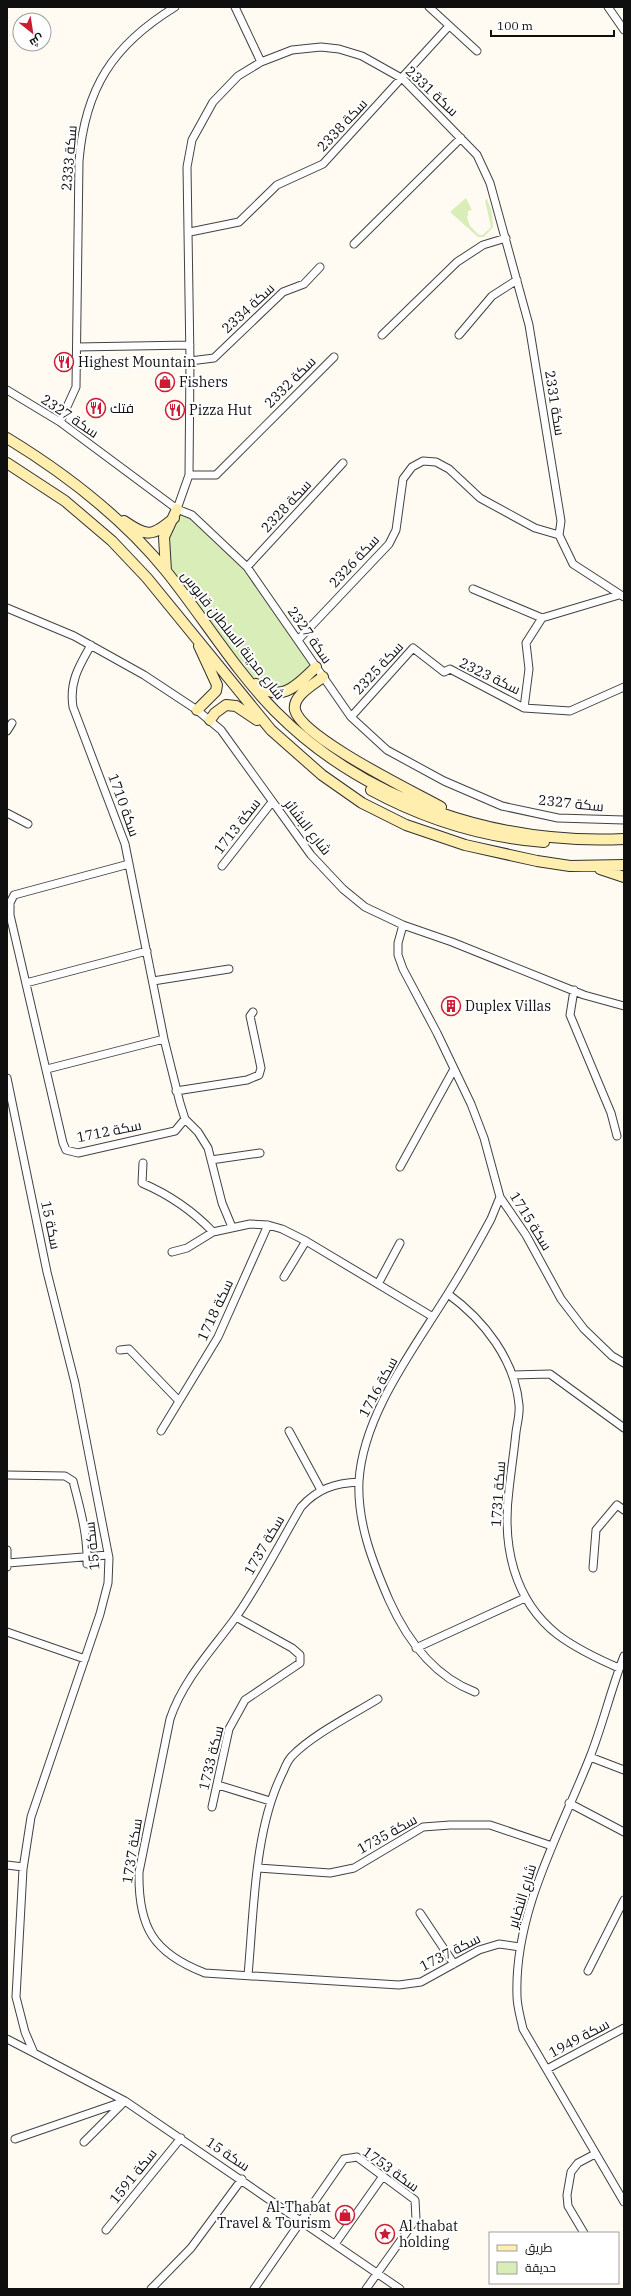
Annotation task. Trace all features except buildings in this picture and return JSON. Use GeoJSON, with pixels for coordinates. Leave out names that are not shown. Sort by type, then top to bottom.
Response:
{"type":"FeatureCollection","features":[{"type":"Feature","properties":{"kind":"main road","name":"شارع مدينة السلطان قابوس"},"geometry":{"type":"LineString","coordinates":[[7,438],[40,459],[92,498],[136,538],[166,571],[240,670],[275,711],[319,750],[368,782],[411,802],[466,820],[499,828],[553,837],[624,839]]}},
{"type":"Feature","properties":{"kind":"main road","name":"شارع مدينة السلطان قابوس"},"geometry":{"type":"LineString","coordinates":[[7,464],[65,501],[112,541],[147,578],[271,730],[322,775],[362,803],[406,825],[465,845],[537,861],[586,867],[624,865]]}},
{"type":"Feature","properties":{"kind":"main road"},"geometry":{"type":"LineString","coordinates":[[92,498],[142,533],[159,531],[175,514]]}},
{"type":"Feature","properties":{"kind":"main road"},"geometry":{"type":"LineString","coordinates":[[166,571],[164,536],[175,514]]}},
{"type":"Feature","properties":{"kind":"main road"},"geometry":{"type":"LineString","coordinates":[[192,632],[217,685],[216,691],[197,710]]}},
{"type":"Feature","properties":{"kind":"main road"},"geometry":{"type":"LineString","coordinates":[[240,670],[267,692],[279,694],[292,688],[316,667]]}},
{"type":"Feature","properties":{"kind":"main road"},"geometry":{"type":"LineString","coordinates":[[324,677],[303,692],[297,701],[295,709],[299,718],[336,749],[376,774],[466,820]]}},
{"type":"Feature","properties":{"kind":"main road"},"geometry":{"type":"LineString","coordinates":[[210,720],[215,713],[226,705],[236,706],[271,730]]}},
{"type":"Feature","properties":{"kind":"main road"},"geometry":{"type":"LineString","coordinates":[[319,750],[329,762],[372,791],[428,818],[465,830],[520,840],[581,845],[624,846]]}},
{"type":"Feature","properties":{"kind":"main road"},"geometry":{"type":"LineString","coordinates":[[586,867],[610,871],[624,877]]}},
{"type":"Feature","properties":{"kind":"street","name":"سكة 2333"},"geometry":{"type":"LineString","coordinates":[[60,422],[76,387],[79,161],[81,136],[87,112],[96,88],[123,47],[139,31],[175,7]]}},
{"type":"Feature","properties":{"kind":"street"},"geometry":{"type":"LineString","coordinates":[[235,7],[261,62]]}},
{"type":"Feature","properties":{"kind":"street"},"geometry":{"type":"LineString","coordinates":[[429,7],[477,51]]}},
{"type":"Feature","properties":{"kind":"street"},"geometry":{"type":"LineString","coordinates":[[608,7],[624,30]]}},
{"type":"Feature","properties":{"kind":"street"},"geometry":{"type":"LineString","coordinates":[[403,79],[449,26]]}},
{"type":"Feature","properties":{"kind":"street","name":"سكة 2331"},"geometry":{"type":"LineString","coordinates":[[175,514],[189,475],[190,232],[188,167],[192,140],[213,102],[238,76],[261,62],[292,50],[321,47],[339,49],[362,56],[403,79],[477,155],[490,183],[506,238],[530,333],[561,521],[559,535]]}},
{"type":"Feature","properties":{"kind":"street","name":"سكة 2338"},"geometry":{"type":"LineString","coordinates":[[190,232],[239,222],[277,185],[323,164],[403,79]]}},
{"type":"Feature","properties":{"kind":"street"},"geometry":{"type":"LineString","coordinates":[[354,244],[461,138]]}},
{"type":"Feature","properties":{"kind":"street"},"geometry":{"type":"LineString","coordinates":[[382,335],[457,262],[483,245],[506,238]]}},
{"type":"Feature","properties":{"kind":"street","name":"سكة 2334"},"geometry":{"type":"LineString","coordinates":[[190,361],[214,358],[283,292],[304,284],[320,267]]}},
{"type":"Feature","properties":{"kind":"street"},"geometry":{"type":"LineString","coordinates":[[459,335],[492,296],[517,280]]}},
{"type":"Feature","properties":{"kind":"street"},"geometry":{"type":"LineString","coordinates":[[77,347],[190,345]]}},
{"type":"Feature","properties":{"kind":"street","name":"سكة 2332"},"geometry":{"type":"LineString","coordinates":[[189,475],[216,475],[334,357]]}},
{"type":"Feature","properties":{"kind":"street","name":"سكة 2327"},"geometry":{"type":"LineString","coordinates":[[7,390],[60,422],[175,514],[192,515],[247,567],[352,717],[387,750],[444,781],[502,806],[558,818],[624,820]]}},
{"type":"Feature","properties":{"kind":"street","name":"سكة 2326"},"geometry":{"type":"LineString","coordinates":[[298,640],[389,544],[396,530],[403,479],[412,467],[423,461],[436,462],[449,469],[480,498],[535,528],[559,535]]}},
{"type":"Feature","properties":{"kind":"street","name":"سكة 2328"},"geometry":{"type":"LineString","coordinates":[[247,567],[344,463]]}},
{"type":"Feature","properties":{"kind":"street"},"geometry":{"type":"LineString","coordinates":[[559,535],[573,564],[622,596]]}},
{"type":"Feature","properties":{"kind":"street"},"geometry":{"type":"LineString","coordinates":[[473,589],[542,618],[622,596]]}},
{"type":"Feature","properties":{"kind":"street","name":"شارع البشائر"},"geometry":{"type":"LineString","coordinates":[[7,608],[91,645],[144,675],[210,720],[221,730],[311,855],[344,889],[366,908],[403,925],[452,942],[574,990],[624,1006]]}},
{"type":"Feature","properties":{"kind":"street","name":"سكة 2323"},"geometry":{"type":"LineString","coordinates":[[524,708],[529,668],[526,643],[542,618]]}},
{"type":"Feature","properties":{"kind":"street","name":"سكة 1710"},"geometry":{"type":"LineString","coordinates":[[91,645],[75,674],[71,694],[73,707],[125,844],[154,981],[164,1039],[176,1091],[185,1119],[203,1139],[211,1160],[222,1203],[232,1227]]}},
{"type":"Feature","properties":{"kind":"street","name":"سكة 2325"},"geometry":{"type":"LineString","coordinates":[[352,717],[413,648],[444,672]]}},
{"type":"Feature","properties":{"kind":"street","name":"سكة 2323"},"geometry":{"type":"LineString","coordinates":[[444,672],[450,670],[524,708],[570,711],[624,687]]}},
{"type":"Feature","properties":{"kind":"street"},"geometry":{"type":"LineString","coordinates":[[7,731],[12,723]]}},
{"type":"Feature","properties":{"kind":"street","name":"سكة 1713"},"geometry":{"type":"LineString","coordinates":[[222,866],[272,802]]}},
{"type":"Feature","properties":{"kind":"street"},"geometry":{"type":"LineString","coordinates":[[7,813],[28,824]]}},
{"type":"Feature","properties":{"kind":"street","name":"سكة 1712"},"geometry":{"type":"LineString","coordinates":[[129,864],[14,895],[10,903],[10,915],[63,1143],[66,1150],[78,1153],[175,1131],[185,1119]]}},
{"type":"Feature","properties":{"kind":"street","name":"سكة 1715"},"geometry":{"type":"LineString","coordinates":[[403,925],[398,944],[398,955],[402,969],[454,1069],[484,1138],[500,1197],[526,1235],[562,1299],[584,1329],[612,1356],[624,1363]]}},
{"type":"Feature","properties":{"kind":"street"},"geometry":{"type":"LineString","coordinates":[[26,982],[147,951]]}},
{"type":"Feature","properties":{"kind":"street"},"geometry":{"type":"LineString","coordinates":[[154,981],[229,969]]}},
{"type":"Feature","properties":{"kind":"street"},"geometry":{"type":"LineString","coordinates":[[574,990],[570,1015],[611,1112],[617,1136]]}},
{"type":"Feature","properties":{"kind":"street"},"geometry":{"type":"LineString","coordinates":[[176,1091],[247,1080],[260,1075],[261,1068],[250,1016],[253,1012]]}},
{"type":"Feature","properties":{"kind":"street"},"geometry":{"type":"LineString","coordinates":[[47,1069],[164,1039]]}},
{"type":"Feature","properties":{"kind":"street"},"geometry":{"type":"LineString","coordinates":[[400,1167],[454,1069]]}},
{"type":"Feature","properties":{"kind":"street","name":"سكة 15"},"geometry":{"type":"LineString","coordinates":[[7,1078],[47,1272],[75,1383],[108,1555],[108,1583],[100,1614],[31,1817],[23,1866],[16,1997],[25,2032],[34,2053]]}},
{"type":"Feature","properties":{"kind":"street"},"geometry":{"type":"LineString","coordinates":[[211,1160],[260,1153]]}},
{"type":"Feature","properties":{"kind":"street"},"geometry":{"type":"LineString","coordinates":[[143,1163],[142,1183],[165,1193],[183,1204],[213,1232]]}},
{"type":"Feature","properties":{"kind":"street","name":"سكة 1716"},"geometry":{"type":"LineString","coordinates":[[475,1692],[461,1687],[440,1673],[416,1648],[396,1615],[376,1569],[363,1528],[359,1482],[370,1431],[384,1399],[448,1294],[491,1219],[500,1197]]}},
{"type":"Feature","properties":{"kind":"street"},"geometry":{"type":"LineString","coordinates":[[172,1252],[187,1248],[213,1232],[250,1224],[268,1225],[282,1229],[306,1241],[433,1317]]}},
{"type":"Feature","properties":{"kind":"street","name":"سكة 1718"},"geometry":{"type":"LineString","coordinates":[[161,1430],[218,1337],[268,1225]]}},
{"type":"Feature","properties":{"kind":"street"},"geometry":{"type":"LineString","coordinates":[[284,1277],[306,1241]]}},
{"type":"Feature","properties":{"kind":"street"},"geometry":{"type":"LineString","coordinates":[[378,1284],[400,1243]]}},
{"type":"Feature","properties":{"kind":"street","name":"سكة 1731"},"geometry":{"type":"LineString","coordinates":[[448,1294],[469,1309],[489,1333],[512,1375],[520,1407],[507,1502],[508,1534],[512,1568],[525,1598],[558,1635],[587,1653],[619,1668]]}},
{"type":"Feature","properties":{"kind":"street"},"geometry":{"type":"LineString","coordinates":[[120,1350],[128,1349],[179,1402]]}},
{"type":"Feature","properties":{"kind":"street"},"geometry":{"type":"LineString","coordinates":[[512,1375],[550,1374],[624,1428]]}},
{"type":"Feature","properties":{"kind":"street"},"geometry":{"type":"LineString","coordinates":[[289,1431],[321,1490]]}},
{"type":"Feature","properties":{"kind":"street"},"geometry":{"type":"LineString","coordinates":[[7,1475],[65,1476],[70,1478],[82,1518],[87,1560]]}},
{"type":"Feature","properties":{"kind":"street","name":"سكة 1737"},"geometry":{"type":"LineString","coordinates":[[359,1482],[341,1483],[321,1490],[310,1497],[301,1507],[236,1617],[205,1656],[175,1702],[170,1719],[139,1872],[138,1897],[142,1919],[160,1946],[181,1964],[205,1973],[399,1984],[421,1982],[479,1950],[499,1944],[520,1947]]}},
{"type":"Feature","properties":{"kind":"street"},"geometry":{"type":"LineString","coordinates":[[593,1568],[596,1530],[617,1506],[624,1510]]}},
{"type":"Feature","properties":{"kind":"street"},"geometry":{"type":"LineString","coordinates":[[7,1550],[8,1565],[87,1560],[108,1555]]}},
{"type":"Feature","properties":{"kind":"street"},"geometry":{"type":"LineString","coordinates":[[416,1648],[525,1598]]}},
{"type":"Feature","properties":{"kind":"street","name":"سكة 1733"},"geometry":{"type":"LineString","coordinates":[[212,1807],[229,1729],[245,1700],[300,1664],[300,1655],[292,1648],[236,1617]]}},
{"type":"Feature","properties":{"kind":"street"},"geometry":{"type":"LineString","coordinates":[[7,1632],[85,1659]]}},
{"type":"Feature","properties":{"kind":"street","name":"شارع النضاير"},"geometry":{"type":"LineString","coordinates":[[624,1656],[590,1757],[552,1846],[520,1947],[517,1997],[523,2029],[624,2202]]}},
{"type":"Feature","properties":{"kind":"street"},"geometry":{"type":"LineString","coordinates":[[248,1975],[258,1868],[270,1801],[290,1757],[304,1745],[378,1699]]}},
{"type":"Feature","properties":{"kind":"street"},"geometry":{"type":"LineString","coordinates":[[590,1757],[624,1770]]}},
{"type":"Feature","properties":{"kind":"street"},"geometry":{"type":"LineString","coordinates":[[218,1785],[270,1801]]}},
{"type":"Feature","properties":{"kind":"street"},"geometry":{"type":"LineString","coordinates":[[569,1804],[624,1832]]}},
{"type":"Feature","properties":{"kind":"street","name":"سكة 1735"},"geometry":{"type":"LineString","coordinates":[[258,1868],[330,1872],[354,1868],[424,1827],[450,1825],[490,1825],[552,1846]]}},
{"type":"Feature","properties":{"kind":"street"},"geometry":{"type":"LineString","coordinates":[[7,1865],[23,1866]]}},
{"type":"Feature","properties":{"kind":"street"},"geometry":{"type":"LineString","coordinates":[[588,1971],[624,1900]]}},
{"type":"Feature","properties":{"kind":"street"},"geometry":{"type":"LineString","coordinates":[[420,1913],[454,1964]]}},
{"type":"Feature","properties":{"kind":"street","name":"سكة 1949"},"geometry":{"type":"LineString","coordinates":[[547,2069],[624,2028]]}},
{"type":"Feature","properties":{"kind":"street","name":"سكة 15"},"geometry":{"type":"LineString","coordinates":[[7,2039],[124,2101],[242,2179],[400,2289]]}},
{"type":"Feature","properties":{"kind":"street"},"geometry":{"type":"LineString","coordinates":[[15,2139],[124,2101]]}},
{"type":"Feature","properties":{"kind":"street"},"geometry":{"type":"LineString","coordinates":[[84,2142],[124,2101]]}},
{"type":"Feature","properties":{"kind":"street","name":"سكة 1591"},"geometry":{"type":"LineString","coordinates":[[106,2230],[180,2138]]}},
{"type":"Feature","properties":{"kind":"street"},"geometry":{"type":"LineString","coordinates":[[583,2232],[568,2206],[567,2195],[571,2172],[578,2163],[595,2154]]}},
{"type":"Feature","properties":{"kind":"street","name":"سكة 1753"},"geometry":{"type":"LineString","coordinates":[[300,2220],[344,2159],[358,2158],[415,2200],[416,2219],[377,2272]]}},
{"type":"Feature","properties":{"kind":"street"},"geometry":{"type":"LineString","coordinates":[[335,2244],[383,2176]]}},
{"type":"Feature","properties":{"kind":"street"},"geometry":{"type":"LineString","coordinates":[[150,2289],[191,2248],[242,2179]]}},
{"type":"Feature","properties":{"kind":"street"},"geometry":{"type":"LineString","coordinates":[[254,2289],[300,2220]]}},
{"type":"Feature","properties":{"kind":"street"},"geometry":{"type":"LineString","coordinates":[[366,2289],[377,2272]]}},
{"type":"Feature","properties":{"kind":"green space"},"geometry":{"type":"Polygon","coordinates":[[[466,198],[472,210],[468,211],[467,217],[470,226],[479,235],[483,235],[491,227],[485,200],[487,199],[492,213],[493,227],[484,237],[478,237],[450,212],[466,198]]]}},
{"type":"Feature","properties":{"kind":"green space"},"geometry":{"type":"Polygon","coordinates":[[[178,510],[191,516],[246,567],[315,666],[292,687],[267,691],[241,669],[167,570],[164,545],[178,510]]]}},
{"type":"Feature","properties":{"kind":"place","name":"Highest Mountain"},"geometry":{"type":"Point","coordinates":[64,362]}},
{"type":"Feature","properties":{"kind":"place","name":"Fishers"},"geometry":{"type":"Point","coordinates":[165,382]}},
{"type":"Feature","properties":{"kind":"place","name":"فتك"},"geometry":{"type":"Point","coordinates":[96,408]}},
{"type":"Feature","properties":{"kind":"place","name":"Pizza Hut"},"geometry":{"type":"Point","coordinates":[175,410]}},
{"type":"Feature","properties":{"kind":"place","name":"Duplex Villas"},"geometry":{"type":"Point","coordinates":[451,1006]}},
{"type":"Feature","properties":{"kind":"place","name":"Al-Thabat Travel & Tourism"},"geometry":{"type":"Point","coordinates":[345,2215]}},
{"type":"Feature","properties":{"kind":"place","name":"Al thabat holding"},"geometry":{"type":"Point","coordinates":[385,2234]}}]}
